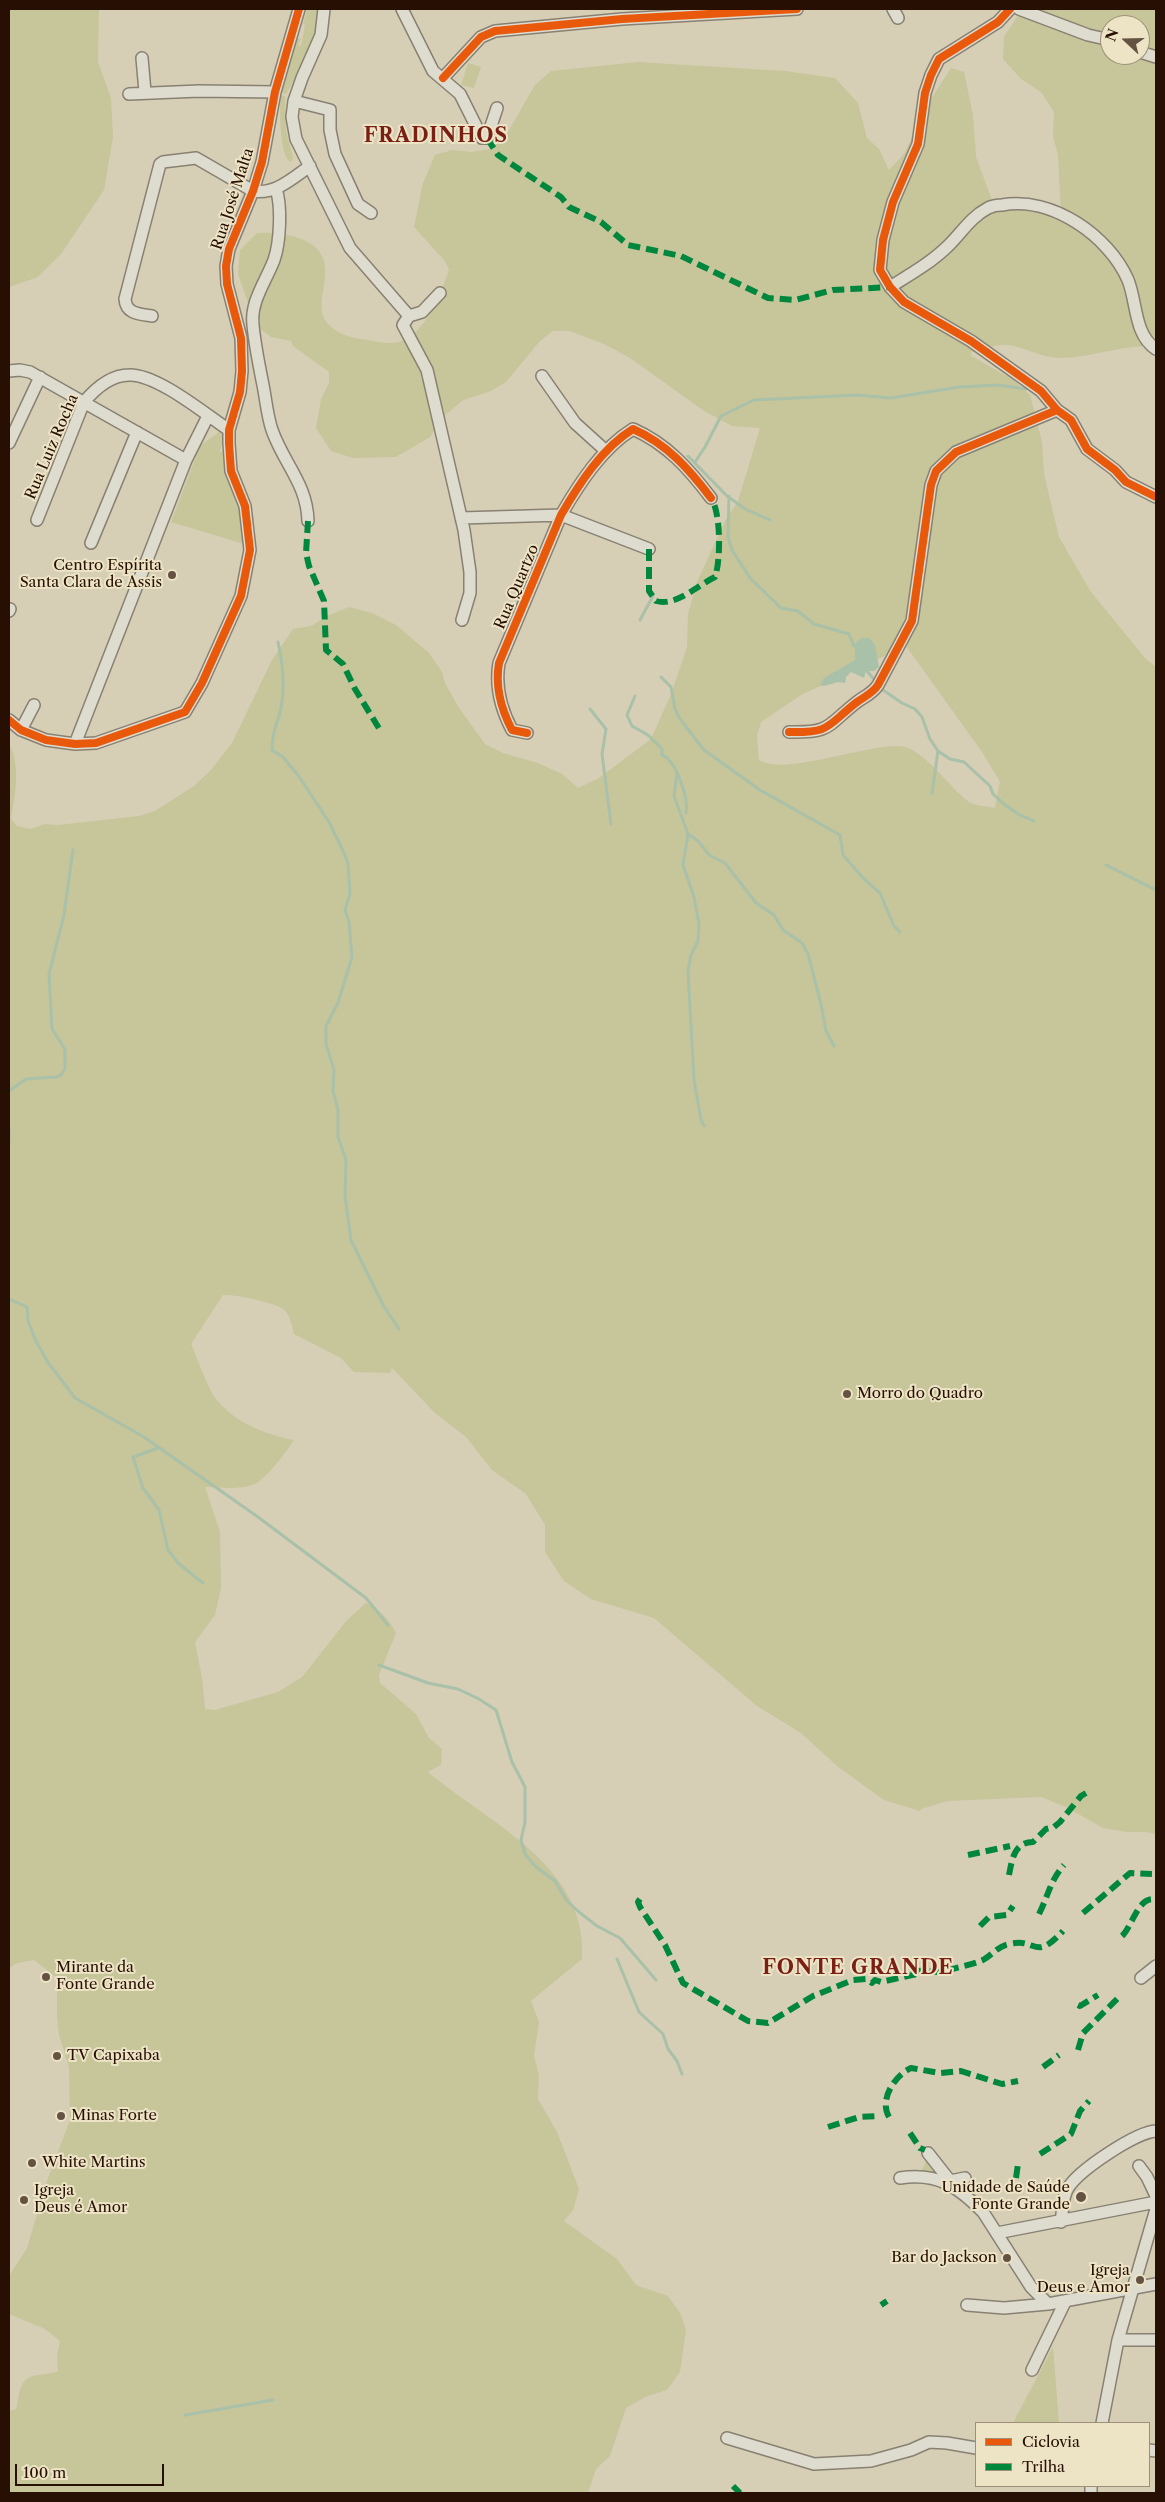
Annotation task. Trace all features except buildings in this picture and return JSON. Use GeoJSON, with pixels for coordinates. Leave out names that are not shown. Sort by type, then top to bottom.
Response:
{"type":"FeatureCollection","features":[{"type":"Feature","properties":{"kind":"street","name":"Rua José Malta"},"geometry":{"type":"LineString","coordinates":[[9,720],[21,730],[46,740],[75,744],[96,743],[185,712],[202,683],[241,596],[250,550],[245,506],[231,471],[229,430],[242,371],[241,338],[227,284],[226,266],[229,249],[253,191],[268,135],[275,92],[299,9]]}},
{"type":"Feature","properties":{"kind":"street"},"geometry":{"type":"LineString","coordinates":[[324,9],[321,35],[294,101],[292,117],[296,139],[350,248],[409,316]]}},
{"type":"Feature","properties":{"kind":"street"},"geometry":{"type":"LineString","coordinates":[[402,9],[422,53],[433,71],[460,94],[482,138],[486,138],[490,132],[497,108]]}},
{"type":"Feature","properties":{"kind":"street"},"geometry":{"type":"LineString","coordinates":[[443,78],[481,37],[496,31],[622,19],[797,9]]}},
{"type":"Feature","properties":{"kind":"street"},"geometry":{"type":"LineString","coordinates":[[1010,9],[998,22],[939,59],[931,75],[925,93],[918,144],[893,202],[883,240],[880,270],[890,287],[904,302],[971,342],[1041,391],[1057,410],[1071,420],[1087,449],[1116,470],[1126,482],[1156,498]]}},
{"type":"Feature","properties":{"kind":"street"},"geometry":{"type":"LineString","coordinates":[[1019,9],[1100,38]]}},
{"type":"Feature","properties":{"kind":"street"},"geometry":{"type":"LineString","coordinates":[[142,58],[145,92]]}},
{"type":"Feature","properties":{"kind":"street"},"geometry":{"type":"LineString","coordinates":[[129,94],[145,92],[275,92]]}},
{"type":"Feature","properties":{"kind":"street"},"geometry":{"type":"LineString","coordinates":[[294,101],[330,110],[330,130],[335,154],[358,204],[371,213]]}},
{"type":"Feature","properties":{"kind":"street"},"geometry":{"type":"LineString","coordinates":[[152,316],[132,311],[126,305],[125,299],[160,164],[196,158],[253,191]]}},
{"type":"Feature","properties":{"kind":"street","name":"Rua José Malta"},"geometry":{"type":"LineString","coordinates":[[253,191],[261,192],[276,189],[310,166]]}},
{"type":"Feature","properties":{"kind":"street"},"geometry":{"type":"LineString","coordinates":[[276,189],[279,227],[275,256],[256,300],[252,323],[256,359],[269,421],[279,448],[303,488],[308,521]]}},
{"type":"Feature","properties":{"kind":"street"},"geometry":{"type":"LineString","coordinates":[[890,287],[924,266],[949,245],[966,224],[989,207],[1010,203],[1034,204],[1074,222],[1098,238],[1124,271],[1133,292],[1142,335],[1156,349]]}},
{"type":"Feature","properties":{"kind":"street"},"geometry":{"type":"LineString","coordinates":[[440,293],[422,312],[409,316],[403,325],[427,370],[461,518],[470,572],[470,593],[462,620]]}},
{"type":"Feature","properties":{"kind":"street"},"geometry":{"type":"LineString","coordinates":[[9,371],[20,370],[35,375],[186,460]]}},
{"type":"Feature","properties":{"kind":"street"},"geometry":{"type":"LineString","coordinates":[[9,443],[35,375]]}},
{"type":"Feature","properties":{"kind":"street","name":"Rua Luiz Rocha"},"geometry":{"type":"LineString","coordinates":[[37,520],[84,402],[93,392],[110,381],[126,375],[137,375],[187,400],[229,430]]}},
{"type":"Feature","properties":{"kind":"street"},"geometry":{"type":"LineString","coordinates":[[542,376],[575,423],[606,451]]}},
{"type":"Feature","properties":{"kind":"street"},"geometry":{"type":"LineString","coordinates":[[789,732],[810,732],[830,727],[856,703],[874,691],[878,685],[912,620],[931,485],[936,471],[956,452],[1057,410]]}},
{"type":"Feature","properties":{"kind":"street"},"geometry":{"type":"LineString","coordinates":[[75,744],[186,460],[208,416]]}},
{"type":"Feature","properties":{"kind":"street","name":"Rua Quartzo"},"geometry":{"type":"LineString","coordinates":[[527,734],[512,730],[504,714],[497,676],[499,663],[562,515],[573,496],[606,451],[620,437],[633,429],[673,453],[691,471],[711,498]]}},
{"type":"Feature","properties":{"kind":"street"},"geometry":{"type":"LineString","coordinates":[[91,544],[137,432]]}},
{"type":"Feature","properties":{"kind":"street"},"geometry":{"type":"LineString","coordinates":[[461,518],[562,515],[649,549]]}},
{"type":"Feature","properties":{"kind":"street"},"geometry":{"type":"LineString","coordinates":[[21,730],[34,704]]}},
{"type":"Feature","properties":{"kind":"street"},"geometry":{"type":"LineString","coordinates":[[1141,1978],[1156,1966]]}},
{"type":"Feature","properties":{"kind":"street"},"geometry":{"type":"LineString","coordinates":[[1061,2222],[1064,2197],[1075,2180],[1140,2135],[1156,2131]]}},
{"type":"Feature","properties":{"kind":"street"},"geometry":{"type":"LineString","coordinates":[[928,2153],[952,2183],[983,2212],[1031,2287],[1048,2304]]}},
{"type":"Feature","properties":{"kind":"street"},"geometry":{"type":"LineString","coordinates":[[1139,2166],[1147,2177],[1156,2196]]}},
{"type":"Feature","properties":{"kind":"street"},"geometry":{"type":"LineString","coordinates":[[1147,2177],[1156,2169]]}},
{"type":"Feature","properties":{"kind":"street"},"geometry":{"type":"LineString","coordinates":[[900,2178],[922,2176],[952,2183],[965,2178]]}},
{"type":"Feature","properties":{"kind":"street"},"geometry":{"type":"LineString","coordinates":[[997,2234],[1156,2202]]}},
{"type":"Feature","properties":{"kind":"street"},"geometry":{"type":"LineString","coordinates":[[1102,2422],[1118,2340],[1156,2209]]}},
{"type":"Feature","properties":{"kind":"street"},"geometry":{"type":"LineString","coordinates":[[967,2305],[1004,2308],[1048,2304],[1156,2284]]}},
{"type":"Feature","properties":{"kind":"street"},"geometry":{"type":"LineString","coordinates":[[1032,2370],[1065,2302]]}},
{"type":"Feature","properties":{"kind":"street"},"geometry":{"type":"LineString","coordinates":[[1118,2340],[1156,2340]]}},
{"type":"Feature","properties":{"kind":"street"},"geometry":{"type":"LineString","coordinates":[[727,2438],[814,2464],[871,2460],[911,2450],[929,2442],[975,2448]]}},
{"type":"Feature","properties":{"kind":"shaded area"},"geometry":{"type":"Polygon","coordinates":[[[9,9],[99,9],[98,62],[111,98],[113,137],[104,190],[61,254],[38,277],[9,287],[9,9]]]}},
{"type":"Feature","properties":{"kind":"shaded area"},"geometry":{"type":"Polygon","coordinates":[[[307,9],[319,9],[321,25],[300,70],[286,94],[281,93],[297,38],[301,39],[298,45],[301,46],[305,25],[303,24],[307,9]]]}},
{"type":"Feature","properties":{"kind":"shaded area"},"geometry":{"type":"Polygon","coordinates":[[[1022,9],[1156,9],[1156,347],[1133,347],[1085,356],[1054,358],[1016,346],[1005,345],[971,352],[972,354],[970,355],[1012,379],[1030,395],[1042,442],[1044,474],[1059,537],[1091,592],[1146,659],[1156,667],[1156,1835],[1147,1832],[1127,1832],[1103,1828],[1066,1807],[1041,1797],[948,1801],[921,1809],[920,1811],[884,1800],[837,1766],[801,1733],[757,1706],[654,1618],[591,1599],[564,1581],[545,1552],[545,1525],[526,1494],[492,1470],[466,1437],[435,1413],[392,1368],[390,1373],[354,1372],[341,1358],[294,1334],[289,1317],[278,1306],[253,1299],[223,1295],[191,1344],[209,1387],[219,1403],[227,1411],[248,1425],[283,1438],[294,1440],[263,1478],[252,1485],[228,1488],[205,1487],[220,1532],[221,1588],[215,1615],[195,1642],[202,1678],[205,1709],[215,1710],[278,1692],[302,1677],[347,1620],[366,1603],[384,1615],[390,1623],[396,1633],[379,1675],[380,1683],[416,1714],[429,1738],[442,1749],[441,1765],[428,1772],[530,1849],[552,1872],[569,1898],[580,1926],[582,1959],[531,2001],[539,2022],[534,2056],[539,2075],[538,2099],[557,2132],[579,2189],[573,2210],[564,2221],[617,2259],[636,2285],[668,2296],[680,2313],[686,2330],[680,2372],[667,2390],[645,2397],[626,2408],[610,2456],[596,2469],[588,2493],[9,2493],[9,2411],[16,2409],[20,2391],[25,2381],[33,2376],[58,2371],[57,2355],[60,2341],[45,2329],[9,2314],[9,2276],[27,2248],[47,2181],[70,2120],[69,2067],[59,2035],[57,1978],[34,1960],[17,1963],[9,1968],[9,744],[13,752],[16,771],[11,819],[17,826],[30,829],[45,824],[58,825],[139,816],[155,811],[194,786],[211,770],[232,743],[272,660],[293,629],[311,626],[327,616],[349,607],[372,613],[396,625],[429,653],[442,672],[445,683],[459,708],[485,744],[503,753],[538,763],[562,774],[578,788],[599,778],[651,739],[671,694],[687,647],[688,614],[697,582],[725,521],[738,501],[760,428],[732,426],[704,411],[630,358],[606,345],[570,331],[553,331],[540,341],[506,382],[491,391],[463,400],[444,416],[430,437],[396,457],[353,458],[331,451],[316,428],[321,399],[329,383],[329,372],[293,346],[291,341],[271,337],[256,326],[238,274],[240,250],[257,233],[289,235],[305,241],[318,250],[323,259],[325,278],[322,307],[327,323],[341,333],[351,337],[385,343],[402,341],[426,320],[442,289],[449,269],[443,259],[414,227],[423,183],[435,155],[452,150],[472,152],[489,149],[505,137],[535,85],[551,71],[638,62],[785,71],[835,78],[858,103],[867,138],[879,149],[889,170],[904,154],[929,102],[951,68],[964,72],[973,115],[976,157],[993,203],[1061,213],[1058,155],[1053,136],[1054,112],[1041,92],[1021,79],[1003,59],[1004,37],[1022,9]],[[906,646],[801,695],[761,722],[757,736],[759,760],[770,764],[825,759],[883,747],[898,746],[907,748],[926,760],[969,802],[995,808],[1000,782],[982,752],[906,646]]]}},
{"type":"Feature","properties":{"kind":"shaded area"},"geometry":{"type":"Polygon","coordinates":[[[468,63],[481,67],[474,88],[461,85],[468,63]]]}},
{"type":"Feature","properties":{"kind":"shaded area"},"geometry":{"type":"Polygon","coordinates":[[[280,95],[285,96],[286,130],[293,158],[291,162],[284,152],[282,142],[280,95]]]}},
{"type":"Feature","properties":{"kind":"shaded area"},"geometry":{"type":"Polygon","coordinates":[[[219,432],[224,434],[220,452],[225,452],[239,503],[244,544],[171,522],[200,446],[219,432]]]}},
{"type":"Feature","properties":{"kind":"shaded area"},"geometry":{"type":"Polygon","coordinates":[[[862,638],[869,638],[875,645],[879,667],[874,671],[866,671],[864,678],[851,672],[846,677],[845,683],[838,682],[824,686],[820,685],[824,678],[855,660],[855,645],[862,638]]]}},
{"type":"Feature","properties":{"kind":"shaded area"},"geometry":{"type":"Polygon","coordinates":[[[928,2157],[942,2176],[921,2172],[928,2157]]]}},
{"type":"Feature","properties":{"kind":"shaded area"},"geometry":{"type":"Polygon","coordinates":[[[1053,2347],[1059,2422],[1014,2422],[1053,2347]]]}},
{"type":"Feature","properties":{"kind":"waterway"},"geometry":{"type":"LineString","coordinates":[[695,462],[721,416],[754,400],[857,395],[891,398],[959,387],[998,385],[1026,389]]}},
{"type":"Feature","properties":{"kind":"waterway"},"geometry":{"type":"LineString","coordinates":[[688,456],[726,495],[745,509],[770,520]]}},
{"type":"Feature","properties":{"kind":"waterway"},"geometry":{"type":"LineString","coordinates":[[729,496],[728,537],[732,550],[750,578],[781,608],[798,611],[814,624],[849,634],[854,646]]}},
{"type":"Feature","properties":{"kind":"waterway"},"geometry":{"type":"LineString","coordinates":[[640,620],[653,596]]}},
{"type":"Feature","properties":{"kind":"waterway"},"geometry":{"type":"LineString","coordinates":[[278,642],[283,692],[272,750],[283,757],[298,775],[329,822],[348,864],[350,894],[345,910],[349,922],[352,957],[338,1003],[326,1026],[326,1044],[334,1070],[333,1091],[338,1110],[338,1137],[346,1160],[345,1196],[351,1240],[383,1305],[399,1329]]}},
{"type":"Feature","properties":{"kind":"waterway"},"geometry":{"type":"LineString","coordinates":[[867,671],[883,690],[915,709],[922,717],[930,739],[938,751],[950,759],[964,762],[990,786],[993,794],[1005,805],[1018,814],[1034,821]]}},
{"type":"Feature","properties":{"kind":"waterway"},"geometry":{"type":"LineString","coordinates":[[661,677],[671,687],[675,709],[680,719],[704,750],[760,790],[840,835],[843,855],[864,879],[880,893],[894,926],[900,932]]}},
{"type":"Feature","properties":{"kind":"waterway"},"geometry":{"type":"LineString","coordinates":[[635,696],[627,715],[632,726],[648,735],[662,749],[662,755],[667,758],[677,772],[685,799],[686,813]]}},
{"type":"Feature","properties":{"kind":"waterway"},"geometry":{"type":"LineString","coordinates":[[590,709],[606,729],[602,754],[611,824]]}},
{"type":"Feature","properties":{"kind":"waterway"},"geometry":{"type":"LineString","coordinates":[[932,793],[938,751]]}},
{"type":"Feature","properties":{"kind":"waterway"},"geometry":{"type":"LineString","coordinates":[[677,773],[674,796],[688,834],[698,841],[709,855],[725,863],[756,903],[774,915],[783,930],[802,943],[808,954],[826,1031],[834,1046]]}},
{"type":"Feature","properties":{"kind":"waterway"},"geometry":{"type":"LineString","coordinates":[[688,834],[683,865],[694,897],[699,924],[698,941],[691,955],[688,971],[694,1080],[701,1120],[704,1126]]}},
{"type":"Feature","properties":{"kind":"waterway"},"geometry":{"type":"LineString","coordinates":[[9,1091],[26,1079],[56,1077],[61,1075],[65,1069],[65,1049],[52,1029],[49,974],[64,915],[73,850]]}},
{"type":"Feature","properties":{"kind":"waterway"},"geometry":{"type":"LineString","coordinates":[[1106,865],[1156,890]]}},
{"type":"Feature","properties":{"kind":"waterway"},"geometry":{"type":"LineString","coordinates":[[9,1129],[9,1142]]}},
{"type":"Feature","properties":{"kind":"waterway"},"geometry":{"type":"LineString","coordinates":[[9,1299],[27,1307],[28,1321],[35,1339],[47,1361],[75,1398],[144,1437],[258,1517],[366,1598],[388,1625]]}},
{"type":"Feature","properties":{"kind":"waterway"},"geometry":{"type":"LineString","coordinates":[[158,1448],[133,1457],[143,1488],[159,1510],[168,1550],[178,1563],[203,1583]]}},
{"type":"Feature","properties":{"kind":"waterway"},"geometry":{"type":"LineString","coordinates":[[379,1665],[428,1683],[458,1689],[496,1710],[512,1762],[525,1787],[525,1822],[521,1840],[525,1854],[535,1866],[555,1881],[567,1901],[579,1912],[597,1926],[620,1938],[656,1980]]}},
{"type":"Feature","properties":{"kind":"waterway"},"geometry":{"type":"LineString","coordinates":[[617,1959],[639,2012],[663,2034],[668,2049],[677,2061],[682,2074]]}},
{"type":"Feature","properties":{"kind":"waterway"},"geometry":{"type":"LineString","coordinates":[[185,2415],[273,2400]]}},
{"type":"Feature","properties":{"kind":"marked path"},"geometry":{"type":"LineString","coordinates":[[487,138],[498,155],[561,197],[569,207],[601,222],[628,245],[681,256],[768,298],[795,300],[833,290],[890,287]]}},
{"type":"Feature","properties":{"kind":"marked path"},"geometry":{"type":"LineString","coordinates":[[649,549],[649,591],[656,601],[664,602],[679,598],[715,577],[719,536],[717,514],[711,498]]}},
{"type":"Feature","properties":{"kind":"marked path"},"geometry":{"type":"LineString","coordinates":[[308,521],[306,553],[309,566],[324,601],[326,650],[343,664],[355,689],[380,730]]}},
{"type":"Feature","properties":{"kind":"marked path"},"geometry":{"type":"LineString","coordinates":[[1009,1875],[1013,1858],[1018,1848],[1033,1842],[1046,1829],[1054,1827],[1081,1796],[1086,1793]]}},
{"type":"Feature","properties":{"kind":"marked path"},"geometry":{"type":"LineString","coordinates":[[968,1855],[1010,1846]]}},
{"type":"Feature","properties":{"kind":"marked path"},"geometry":{"type":"LineString","coordinates":[[1039,1914],[1053,1882],[1064,1865]]}},
{"type":"Feature","properties":{"kind":"marked path"},"geometry":{"type":"LineString","coordinates":[[1083,1913],[1130,1873],[1152,1874]]}},
{"type":"Feature","properties":{"kind":"marked path"},"geometry":{"type":"LineString","coordinates":[[640,1899],[638,1902],[640,1907],[665,1945],[683,1983],[748,2021],[768,2023],[813,1996],[853,1980],[866,1979],[872,1983],[875,1980],[881,1982],[917,1974]]}},
{"type":"Feature","properties":{"kind":"marked path"},"geometry":{"type":"LineString","coordinates":[[1122,1936],[1140,1906],[1150,1899],[1156,1900]]}},
{"type":"Feature","properties":{"kind":"marked path"},"geometry":{"type":"LineString","coordinates":[[980,1926],[989,1917],[1007,1915],[1013,1906]]}},
{"type":"Feature","properties":{"kind":"marked path"},"geometry":{"type":"LineString","coordinates":[[912,1974],[921,1971],[941,1972],[974,1963],[983,1960],[998,1949],[1009,1944],[1018,1943],[1036,1947],[1046,1946],[1063,1931]]}},
{"type":"Feature","properties":{"kind":"marked path"},"geometry":{"type":"LineString","coordinates":[[1078,2050],[1083,2033],[1119,1997],[1118,1994]]}},
{"type":"Feature","properties":{"kind":"marked path"},"geometry":{"type":"LineString","coordinates":[[1078,2005],[1080,2006],[1098,1995]]}},
{"type":"Feature","properties":{"kind":"marked path"},"geometry":{"type":"LineString","coordinates":[[1043,2067],[1059,2055]]}},
{"type":"Feature","properties":{"kind":"marked path"},"geometry":{"type":"LineString","coordinates":[[889,2117],[886,2103],[890,2089],[899,2077],[911,2068],[940,2073],[961,2071],[1002,2084],[1018,2081]]}},
{"type":"Feature","properties":{"kind":"marked path"},"geometry":{"type":"LineString","coordinates":[[1040,2154],[1071,2134],[1080,2111],[1089,2101]]}},
{"type":"Feature","properties":{"kind":"marked path"},"geometry":{"type":"LineString","coordinates":[[828,2127],[859,2117],[877,2116]]}},
{"type":"Feature","properties":{"kind":"marked path"},"geometry":{"type":"LineString","coordinates":[[910,2133],[920,2148],[925,2150]]}},
{"type":"Feature","properties":{"kind":"marked path"},"geometry":{"type":"LineString","coordinates":[[1016,2178],[1018,2164]]}},
{"type":"Feature","properties":{"kind":"marked path"},"geometry":{"type":"LineString","coordinates":[[881,2305],[887,2301]]}},
{"type":"Feature","properties":{"kind":"marked path"},"geometry":{"type":"LineString","coordinates":[[733,2486],[740,2493]]}},
{"type":"Feature","properties":{"kind":"cycle path"},"geometry":{"type":"LineString","coordinates":[[9,720],[21,730],[46,740],[75,744],[96,743],[185,712],[202,683],[241,596],[250,550],[245,506],[231,471],[229,443],[229,430],[240,392],[242,371],[241,338],[227,284],[226,266],[229,249],[253,191],[262,162],[275,92],[299,9]]}},
{"type":"Feature","properties":{"kind":"cycle path"},"geometry":{"type":"LineString","coordinates":[[443,78],[481,37],[495,31],[622,19],[797,9]]}},
{"type":"Feature","properties":{"kind":"cycle path"},"geometry":{"type":"LineString","coordinates":[[1010,9],[998,22],[939,59],[931,75],[925,93],[918,144],[893,202],[883,240],[880,270],[890,287],[904,302],[971,341],[1041,391],[1057,410],[1071,420],[1087,449],[1115,470],[1126,482],[1156,497]]}},
{"type":"Feature","properties":{"kind":"cycle path"},"geometry":{"type":"LineString","coordinates":[[789,732],[813,731],[828,726],[871,693],[878,685],[912,621],[931,485],[936,471],[956,452],[1057,410]]}},
{"type":"Feature","properties":{"kind":"cycle path"},"geometry":{"type":"LineString","coordinates":[[527,733],[512,730],[505,714],[498,689],[499,663],[561,515],[592,467],[611,446],[633,429],[667,450],[694,477],[711,498]]}},
{"type":"Feature","properties":{"kind":"place","name":"Centro Espírita Santa Clara de Assis"},"geometry":{"type":"Point","coordinates":[172,575]}},
{"type":"Feature","properties":{"kind":"place","name":"Morro do Quadro"},"geometry":{"type":"Point","coordinates":[847,1394]}},
{"type":"Feature","properties":{"kind":"place","name":"Mirante da Fonte Grande"},"geometry":{"type":"Point","coordinates":[46,1977]}},
{"type":"Feature","properties":{"kind":"place","name":"TV Capixaba"},"geometry":{"type":"Point","coordinates":[57,2056]}},
{"type":"Feature","properties":{"kind":"place","name":"Minas Forte"},"geometry":{"type":"Point","coordinates":[61,2116]}},
{"type":"Feature","properties":{"kind":"place","name":"White Martins"},"geometry":{"type":"Point","coordinates":[32,2163]}},
{"type":"Feature","properties":{"kind":"place","name":"Unidade de Saúde Fonte Grande"},"geometry":{"type":"Point","coordinates":[1081,2197]}},
{"type":"Feature","properties":{"kind":"place","name":"Igreja Deus é Amor"},"geometry":{"type":"Point","coordinates":[24,2200]}},
{"type":"Feature","properties":{"kind":"place","name":"Bar do Jackson"},"geometry":{"type":"Point","coordinates":[1007,2258]}},
{"type":"Feature","properties":{"kind":"place","name":"Igreja Deus e Amor"},"geometry":{"type":"Point","coordinates":[1140,2280]}},
{"type":"Feature","properties":{"kind":"district","name":"FRADINHOS"},"geometry":{"type":"Point","coordinates":[436,136]}},
{"type":"Feature","properties":{"kind":"district","name":"FONTE GRANDE"},"geometry":{"type":"Point","coordinates":[858,1968]}}]}
